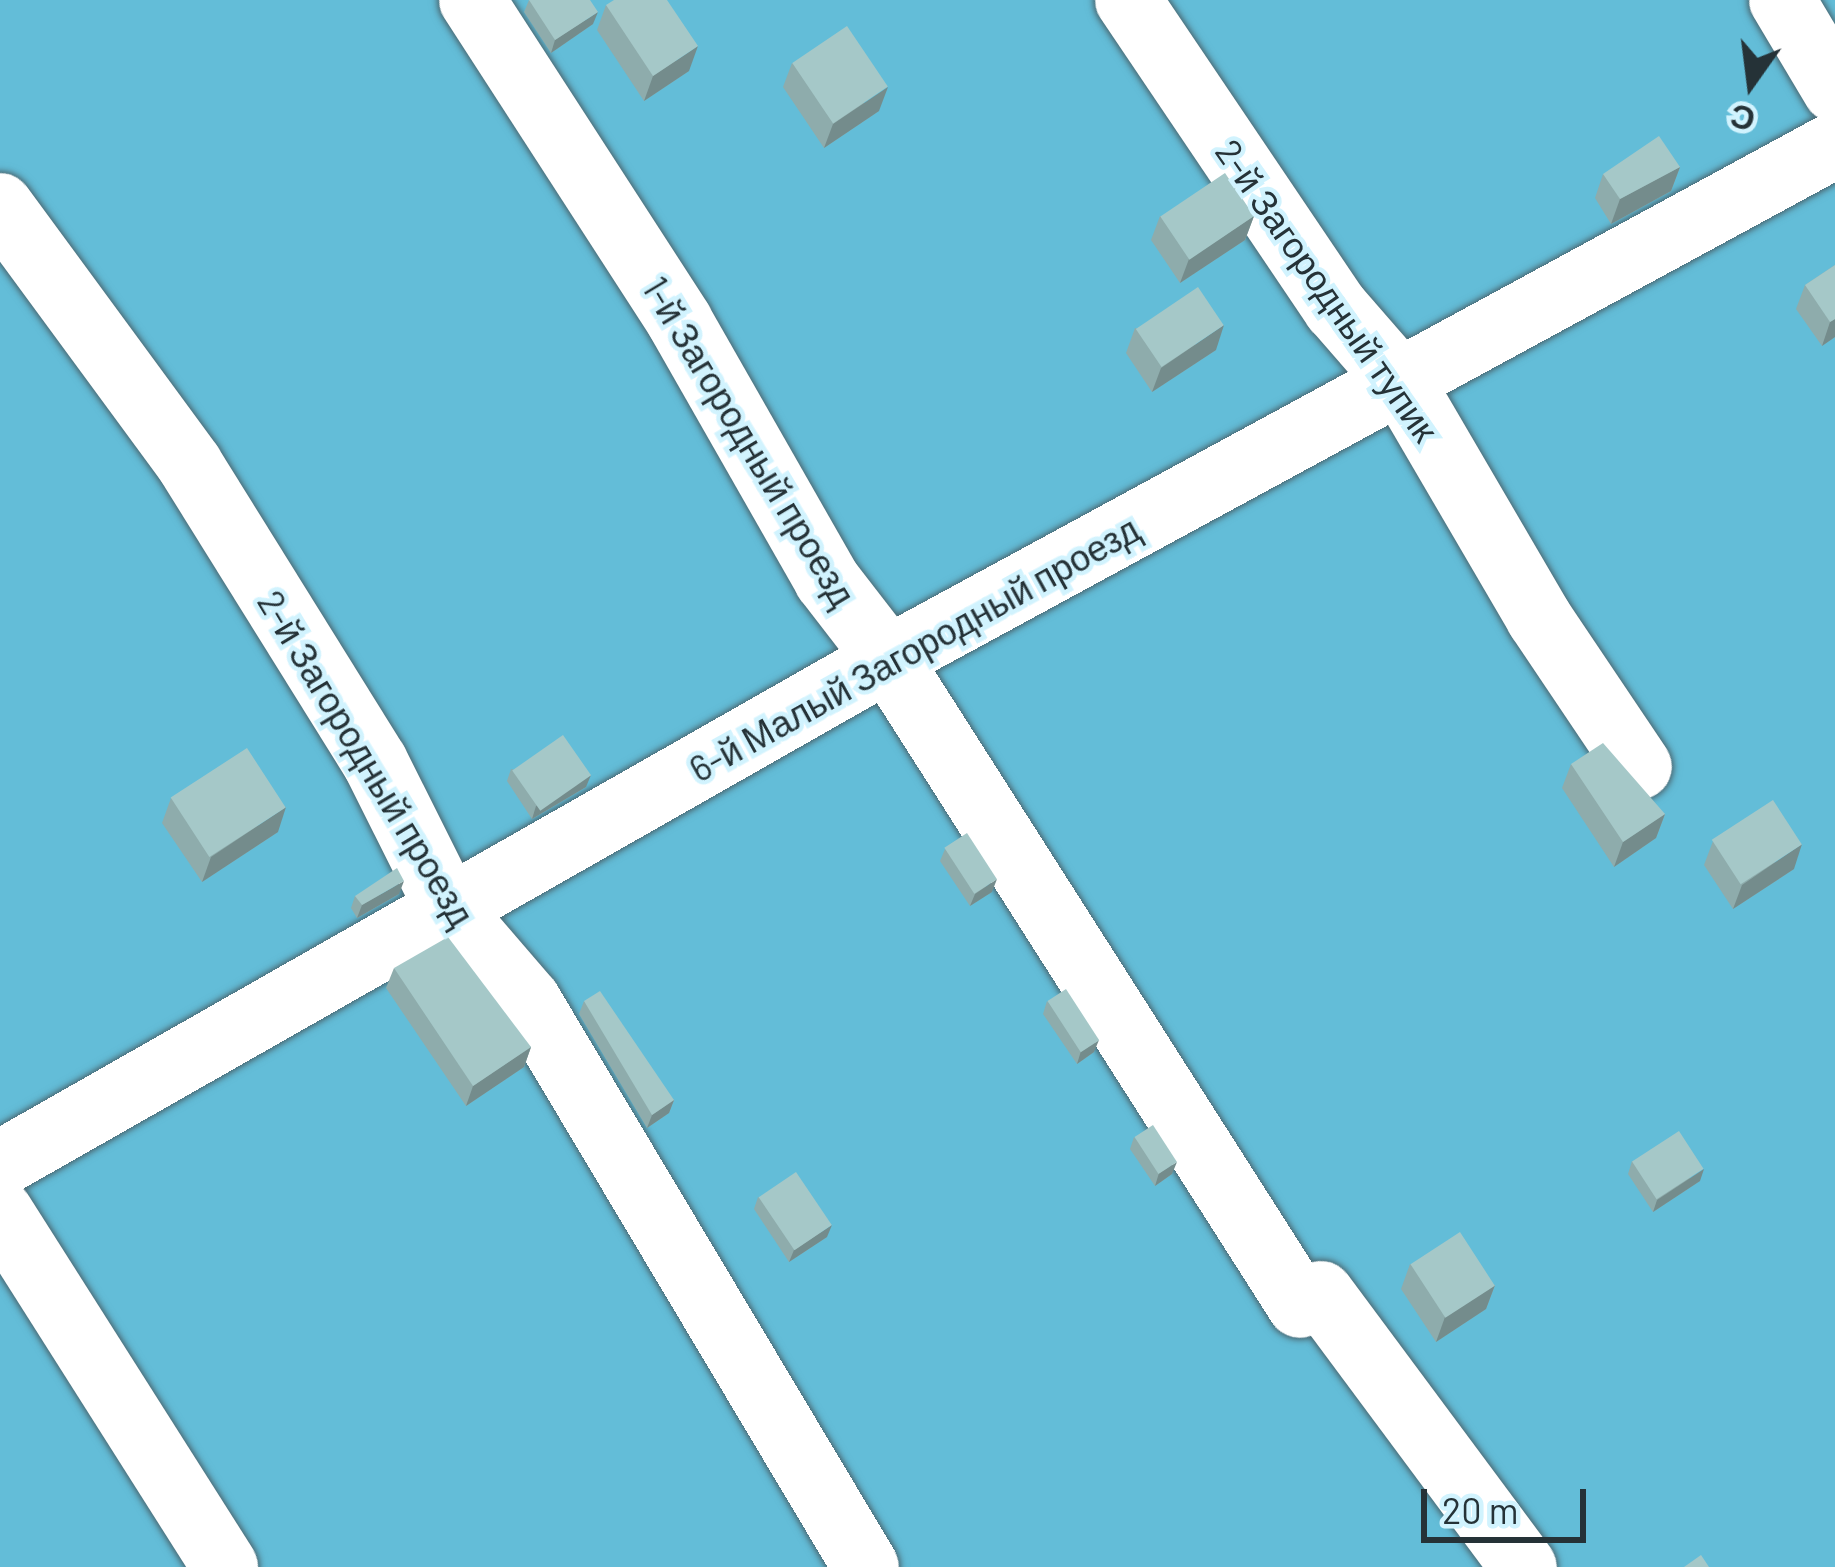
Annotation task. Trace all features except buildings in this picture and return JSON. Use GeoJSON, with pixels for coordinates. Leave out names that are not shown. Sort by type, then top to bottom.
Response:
{"type":"FeatureCollection","features":[{"type":"Feature","properties":{"kind":"lane","name":"1-й Загородный проезд"},"geometry":{"type":"LineString","coordinates":[[472,0],[680,322],[827,580],[888,659],[1311,1300],[1524,1567]]}},
{"type":"Feature","properties":{"kind":"lane","name":"2-й Загородный тупик"},"geometry":{"type":"LineString","coordinates":[[1128,0],[1336,308],[1403,385],[1539,618],[1639,767]]}},
{"type":"Feature","properties":{"kind":"lane"},"geometry":{"type":"LineString","coordinates":[[1782,0],[1835,89]]}},
{"type":"Feature","properties":{"kind":"lane","name":"6-й Малый Загородный проезд"},"geometry":{"type":"LineString","coordinates":[[0,1164],[888,659],[1403,385],[1835,145]]}},
{"type":"Feature","properties":{"kind":"lane","name":"2-й Загородный проезд"},"geometry":{"type":"LineString","coordinates":[[0,206],[190,465],[375,762],[448,908],[528,1001],[866,1567]]}},
{"type":"Feature","properties":{"kind":"lane"},"geometry":{"type":"LineString","coordinates":[[0,1212],[225,1567]]}},
{"type":"Feature","properties":{"kind":"shaded area"},"geometry":{"type":"Polygon","coordinates":[[[0,0],[1835,0],[1835,1567],[0,1567],[0,0]]]}}]}
